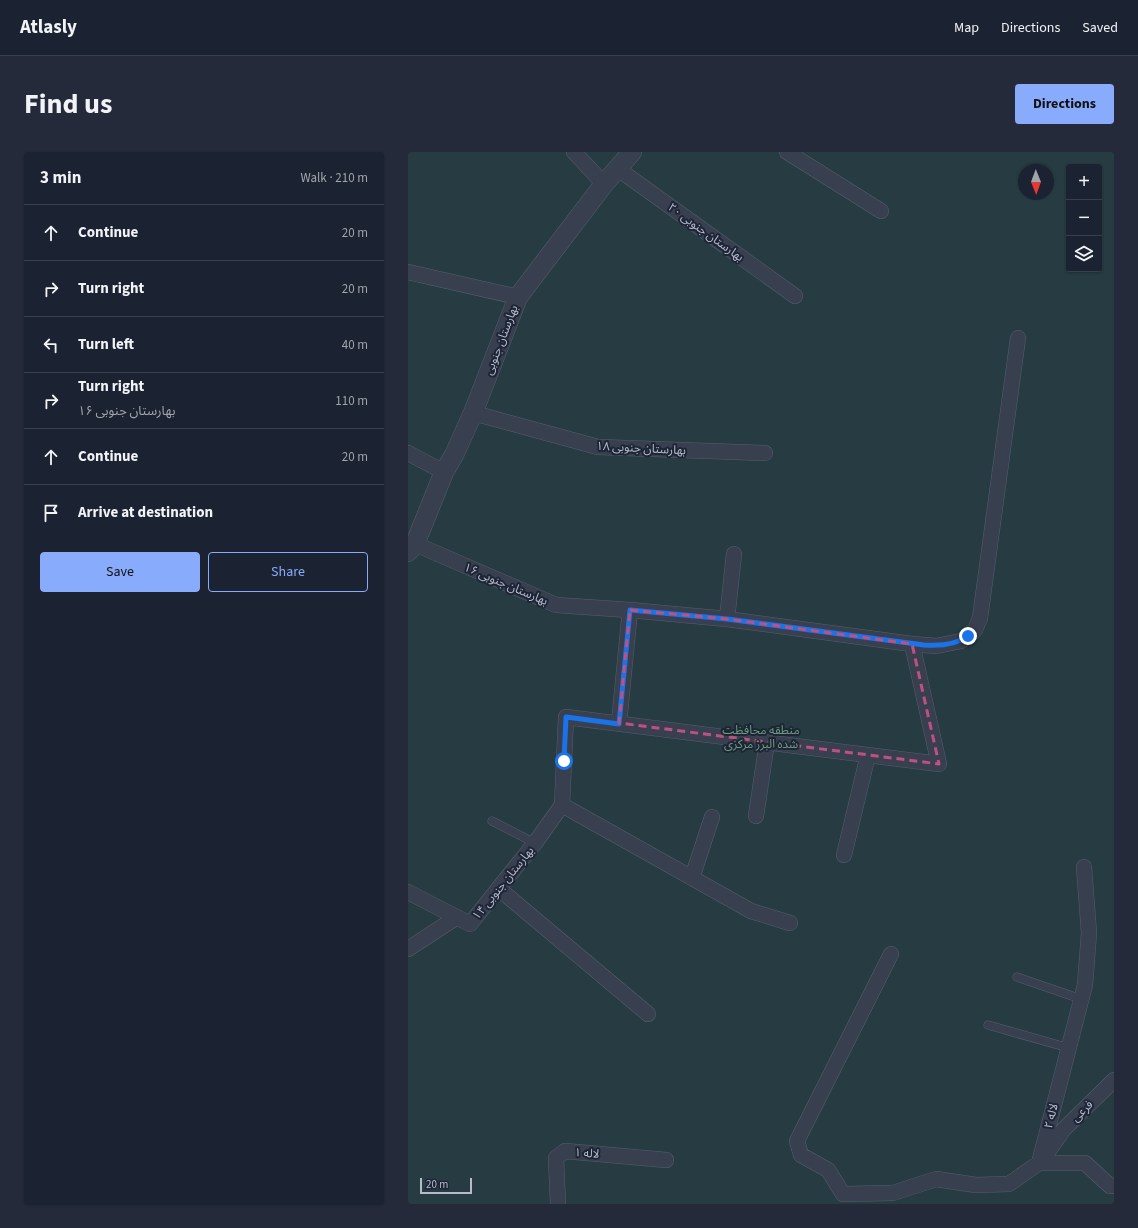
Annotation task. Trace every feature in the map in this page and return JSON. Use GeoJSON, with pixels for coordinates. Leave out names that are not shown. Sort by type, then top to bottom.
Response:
{"type":"FeatureCollection","features":[{"type":"Feature","properties":{"kind":"street"},"geometry":{"type":"LineString","coordinates":[[574,152],[604,184]]}},
{"type":"Feature","properties":{"kind":"street","name":"بهارستان جنوبی"},"geometry":{"type":"LineString","coordinates":[[411,548],[444,472],[454,455],[473,413],[518,296],[604,184],[632,152]]}},
{"type":"Feature","properties":{"kind":"street"},"geometry":{"type":"LineString","coordinates":[[787,152],[881,211]]}},
{"type":"Feature","properties":{"kind":"street","name":"بهارستان جنوبی ۲۰"},"geometry":{"type":"LineString","coordinates":[[618,169],[795,296]]}},
{"type":"Feature","properties":{"kind":"street"},"geometry":{"type":"LineString","coordinates":[[408,272],[518,296]]}},
{"type":"Feature","properties":{"kind":"street","name":"بهارستان جنوبی ۱۶"},"geometry":{"type":"LineString","coordinates":[[411,548],[556,606],[630,610],[727,619],[912,644],[936,646],[961,641],[975,630],[980,618],[1018,338]]}},
{"type":"Feature","properties":{"kind":"street","name":"بهارستان جنوبی ۱۸"},"geometry":{"type":"LineString","coordinates":[[473,413],[598,447],[765,453]]}},
{"type":"Feature","properties":{"kind":"street"},"geometry":{"type":"LineString","coordinates":[[408,453],[444,472]]}},
{"type":"Feature","properties":{"kind":"street"},"geometry":{"type":"LineString","coordinates":[[727,619],[734,554]]}},
{"type":"Feature","properties":{"kind":"street"},"geometry":{"type":"LineString","coordinates":[[619,724],[630,610]]}},
{"type":"Feature","properties":{"kind":"street"},"geometry":{"type":"LineString","coordinates":[[790,923],[751,911],[562,805],[566,717],[939,764],[912,644]]}},
{"type":"Feature","properties":{"kind":"street"},"geometry":{"type":"LineString","coordinates":[[756,816],[767,742]]}},
{"type":"Feature","properties":{"kind":"street"},"geometry":{"type":"LineString","coordinates":[[844,855],[868,755]]}},
{"type":"Feature","properties":{"kind":"street","name":"بهارستان جنوبی ۱۴"},"geometry":{"type":"LineString","coordinates":[[408,892],[470,924],[535,844],[562,805]]}},
{"type":"Feature","properties":{"kind":"street"},"geometry":{"type":"LineString","coordinates":[[692,878],[712,817]]}},
{"type":"Feature","properties":{"kind":"street","name":"لاله ۲"},"geometry":{"type":"LineString","coordinates":[[1040,1163],[1085,985],[1089,933],[1084,867]]}},
{"type":"Feature","properties":{"kind":"street"},"geometry":{"type":"LineString","coordinates":[[499,889],[648,1014]]}},
{"type":"Feature","properties":{"kind":"street"},"geometry":{"type":"LineString","coordinates":[[408,949],[457,917]]}},
{"type":"Feature","properties":{"kind":"street"},"geometry":{"type":"LineString","coordinates":[[891,954],[797,1141],[801,1155],[828,1170],[842,1199],[893,1193],[936,1179],[976,1185],[1009,1184],[1040,1163],[1085,1163],[1110,1186],[1114,1186]]}},
{"type":"Feature","properties":{"kind":"street","name":"فرعی"},"geometry":{"type":"LineString","coordinates":[[1040,1163],[1064,1129],[1114,1080]]}},
{"type":"Feature","properties":{"kind":"street","name":"لاله ۱"},"geometry":{"type":"LineString","coordinates":[[558,1204],[556,1158],[566,1151],[666,1160]]}},
{"type":"Feature","properties":{"kind":"lane"},"geometry":{"type":"LineString","coordinates":[[492,821],[535,844]]}},
{"type":"Feature","properties":{"kind":"lane"},"geometry":{"type":"LineString","coordinates":[[1017,976],[1081,999]]}},
{"type":"Feature","properties":{"kind":"lane"},"geometry":{"type":"LineString","coordinates":[[988,1025],[1069,1048]]}},
{"type":"Feature","properties":{"kind":"highlighted area"},"geometry":{"type":"Polygon","coordinates":[[[630,610],[727,619],[912,644],[939,764],[619,723],[630,610]]]}},
{"type":"Feature","properties":{"kind":"green space","name":"منطقه محافظت شده البرز مرکزی"},"geometry":{"type":"Polygon","coordinates":[[[408,152],[1114,152],[1114,1204],[408,1204],[408,152]]]}},
{"type":"Feature","properties":{"kind":"route"},"geometry":{"type":"LineString","coordinates":[[564,761],[566,717],[619,724],[630,610],[727,619],[936,646],[961,641],[968,636]]}}]}
